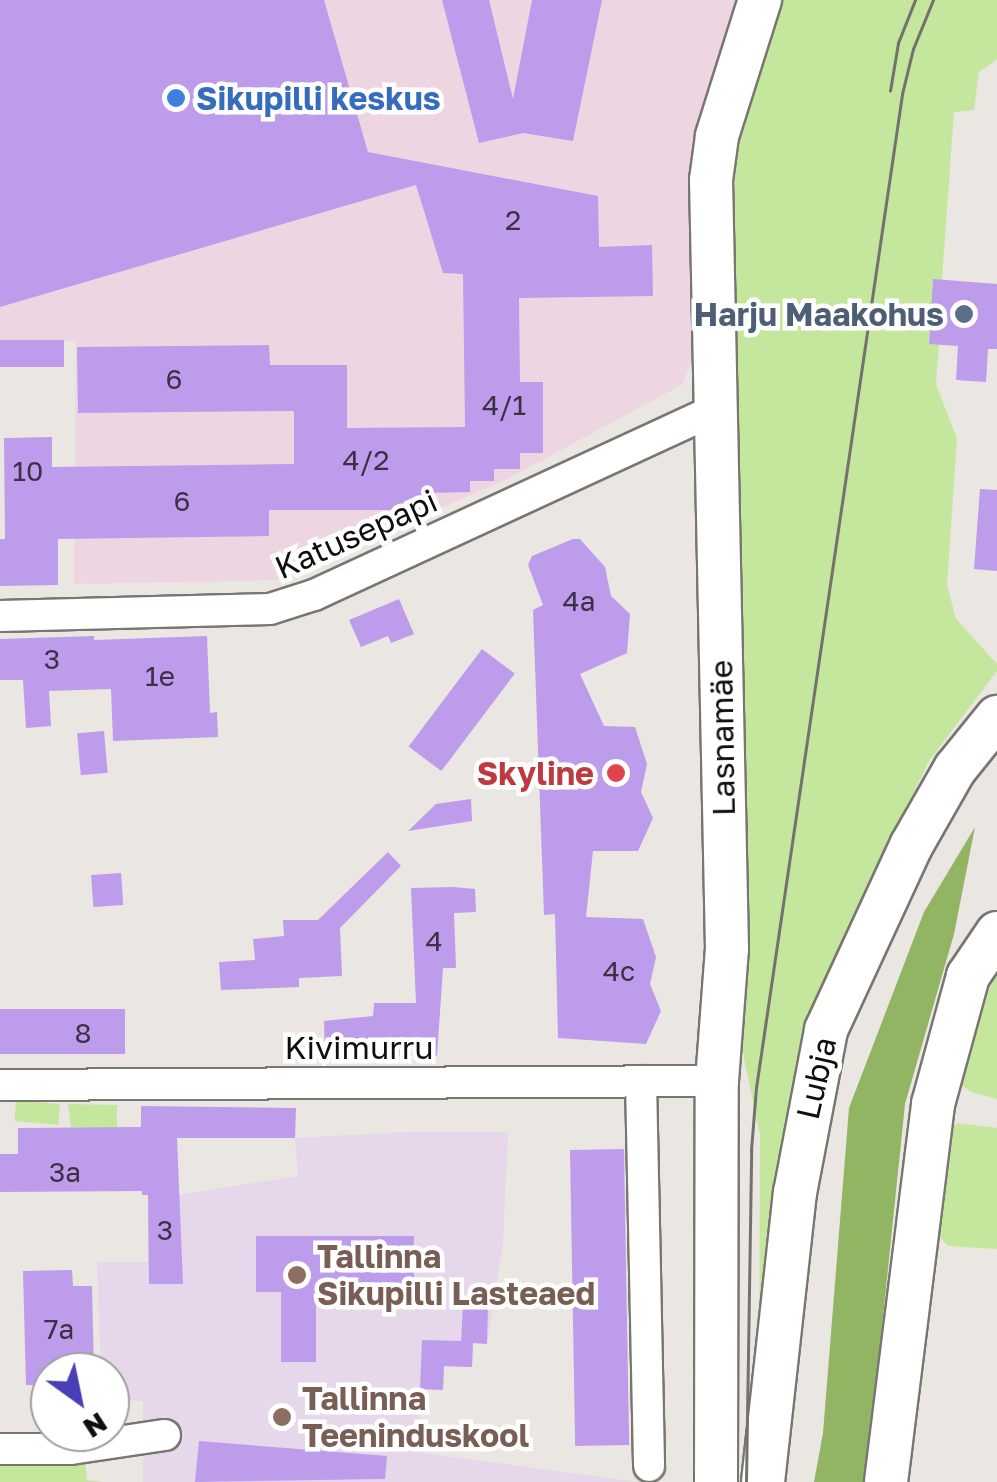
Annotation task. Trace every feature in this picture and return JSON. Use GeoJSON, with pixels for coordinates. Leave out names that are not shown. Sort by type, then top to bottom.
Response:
{"type":"FeatureCollection","features":[{"type":"Feature","properties":{"kind":"street","name":"Lasnamäe"},"geometry":{"type":"LineString","coordinates":[[716,1482],[717,1082],[727,948],[711,180],[717,136],[760,0]]}},
{"type":"Feature","properties":{"kind":"street","name":"Katusepapi"},"geometry":{"type":"LineString","coordinates":[[0,616],[270,609],[314,595],[716,410]]}},
{"type":"Feature","properties":{"kind":"street","name":"Lubja"},"geometry":{"type":"LineString","coordinates":[[762,1482],[795,1193],[826,1030],[911,846],[955,769],[997,717]]}},
{"type":"Feature","properties":{"kind":"street"},"geometry":{"type":"LineString","coordinates":[[886,1482],[934,1104],[968,976],[997,933]]}},
{"type":"Feature","properties":{"kind":"street"},"geometry":{"type":"LineString","coordinates":[[641,1082],[649,1466]]}},
{"type":"Feature","properties":{"kind":"street","name":"Kivimurru"},"geometry":{"type":"LineString","coordinates":[[0,1085],[717,1082]]}},
{"type":"Feature","properties":{"kind":"street"},"geometry":{"type":"LineString","coordinates":[[0,1450],[71,1449],[165,1435]]}},
{"type":"Feature","properties":{"kind":"shaded area"},"geometry":{"type":"Polygon","coordinates":[[[0,0],[741,0],[692,149],[698,342],[683,384],[507,479],[275,580],[74,584],[76,341],[0,340],[0,0]]]}},
{"type":"Feature","properties":{"kind":"shaded area","name":"Tallinna Sikupilli Lasteaed"},"geometry":{"type":"Polygon","coordinates":[[[508,1132],[503,1243],[487,1344],[473,1343],[472,1367],[444,1367],[443,1390],[419,1389],[423,1453],[638,1482],[143,1482],[143,1401],[130,1400],[130,1352],[100,1352],[97,1262],[148,1262],[148,1195],[178,1195],[298,1176],[295,1138],[508,1132]]]}},
{"type":"Feature","properties":{"kind":"green space"},"geometry":{"type":"Polygon","coordinates":[[[783,0],[997,0],[997,59],[979,72],[974,110],[954,112],[942,280],[933,280],[929,343],[939,344],[936,384],[957,439],[947,585],[956,619],[997,664],[997,671],[929,761],[868,887],[819,1007],[759,1401],[760,1135],[741,1044],[747,909],[733,253],[736,149],[783,0]]]}},
{"type":"Feature","properties":{"kind":"green space"},"geometry":{"type":"Polygon","coordinates":[[[975,827],[954,934],[905,1104],[866,1482],[814,1482],[823,1433],[849,1108],[924,912],[975,827]]]}},
{"type":"Feature","properties":{"kind":"green space"},"geometry":{"type":"Polygon","coordinates":[[[997,968],[997,1099],[962,1086],[959,1075],[997,968]]]}},
{"type":"Feature","properties":{"kind":"green space"},"geometry":{"type":"Polygon","coordinates":[[[16,1100],[60,1104],[58,1125],[14,1121],[16,1100]]]}},
{"type":"Feature","properties":{"kind":"green space"},"geometry":{"type":"Polygon","coordinates":[[[68,1104],[117,1105],[117,1130],[71,1127],[68,1104]]]}},
{"type":"Feature","properties":{"kind":"green space"},"geometry":{"type":"Polygon","coordinates":[[[957,1123],[997,1128],[997,1249],[948,1246],[935,1232],[945,1152],[952,1126],[957,1123]]]}},
{"type":"Feature","properties":{"kind":"green space"},"geometry":{"type":"Polygon","coordinates":[[[0,1459],[85,1460],[87,1480],[104,1482],[0,1482],[0,1459]]]}},
{"type":"Feature","properties":{"kind":"building"},"geometry":{"type":"Polygon","coordinates":[[[0,0],[324,0],[368,152],[598,196],[599,247],[652,245],[653,296],[519,298],[520,382],[543,382],[543,453],[520,453],[520,469],[494,469],[494,481],[470,481],[470,492],[425,493],[425,510],[269,510],[269,536],[58,539],[58,585],[0,586],[0,539],[5,539],[4,438],[52,437],[52,467],[294,464],[294,411],[78,413],[77,347],[269,345],[270,365],[347,365],[347,428],[465,427],[463,274],[443,273],[416,185],[0,307],[0,0]]]}},
{"type":"Feature","properties":{"kind":"building"},"geometry":{"type":"Polygon","coordinates":[[[442,0],[489,0],[513,99],[532,0],[602,0],[573,141],[523,133],[479,143],[442,0]]]}},
{"type":"Feature","properties":{"kind":"building","name":"Harju Maakohus"},"geometry":{"type":"Polygon","coordinates":[[[933,279],[997,284],[997,349],[988,349],[986,382],[956,380],[958,346],[929,344],[933,279]]]}},
{"type":"Feature","properties":{"kind":"building"},"geometry":{"type":"Polygon","coordinates":[[[0,340],[64,340],[64,367],[0,367],[0,340]]]}},
{"type":"Feature","properties":{"kind":"building"},"geometry":{"type":"Polygon","coordinates":[[[980,489],[997,490],[997,571],[974,569],[980,489]]]}},
{"type":"Feature","properties":{"kind":"building"},"geometry":{"type":"Polygon","coordinates":[[[580,539],[605,567],[611,596],[630,614],[627,653],[580,674],[604,726],[635,727],[647,764],[641,792],[653,818],[638,851],[593,851],[586,917],[643,919],[656,957],[650,984],[661,1011],[646,1044],[558,1038],[555,914],[544,915],[533,610],[543,605],[528,565],[532,556],[580,539]]]}},
{"type":"Feature","properties":{"kind":"building"},"geometry":{"type":"Polygon","coordinates":[[[399,599],[414,634],[391,643],[388,636],[361,647],[349,620],[399,599]]]}},
{"type":"Feature","properties":{"kind":"building"},"geometry":{"type":"Polygon","coordinates":[[[94,636],[94,640],[207,636],[210,713],[217,712],[218,737],[113,741],[111,689],[49,691],[51,726],[26,728],[23,680],[0,680],[0,639],[94,636]]]}},
{"type":"Feature","properties":{"kind":"building"},"geometry":{"type":"Polygon","coordinates":[[[482,649],[515,674],[441,771],[409,746],[482,649]]]}},
{"type":"Feature","properties":{"kind":"building"},"geometry":{"type":"Polygon","coordinates":[[[104,731],[108,773],[81,775],[77,733],[104,731]]]}},
{"type":"Feature","properties":{"kind":"building"},"geometry":{"type":"Polygon","coordinates":[[[471,799],[472,821],[408,831],[436,804],[471,799]]]}},
{"type":"Feature","properties":{"kind":"building"},"geometry":{"type":"Polygon","coordinates":[[[388,852],[401,866],[340,928],[342,976],[299,978],[299,987],[221,990],[219,962],[255,960],[253,939],[284,936],[283,920],[318,920],[388,852]]]}},
{"type":"Feature","properties":{"kind":"building"},"geometry":{"type":"Polygon","coordinates":[[[121,873],[123,905],[93,907],[91,875],[121,873]]]}},
{"type":"Feature","properties":{"kind":"building"},"geometry":{"type":"Polygon","coordinates":[[[411,888],[475,889],[476,912],[454,913],[456,968],[443,968],[437,1056],[325,1056],[324,1021],[373,1016],[374,1003],[416,1003],[411,888]]]}},
{"type":"Feature","properties":{"kind":"building"},"geometry":{"type":"Polygon","coordinates":[[[0,1009],[125,1009],[125,1054],[0,1054],[0,1009]]]}},
{"type":"Feature","properties":{"kind":"building"},"geometry":{"type":"Polygon","coordinates":[[[141,1106],[296,1108],[295,1138],[177,1138],[183,1284],[149,1284],[148,1195],[142,1195],[142,1191],[0,1192],[0,1154],[18,1154],[18,1128],[141,1127],[141,1106]]]}},
{"type":"Feature","properties":{"kind":"building"},"geometry":{"type":"Polygon","coordinates":[[[624,1149],[629,1445],[575,1446],[570,1150],[624,1149]]]}},
{"type":"Feature","properties":{"kind":"building"},"geometry":{"type":"Polygon","coordinates":[[[256,1236],[414,1236],[414,1294],[316,1295],[316,1362],[281,1362],[281,1292],[256,1292],[256,1236]]]}},
{"type":"Feature","properties":{"kind":"building"},"geometry":{"type":"Polygon","coordinates":[[[72,1270],[73,1286],[92,1286],[94,1352],[30,1352],[30,1385],[26,1385],[23,1271],[72,1270]]]}},
{"type":"Feature","properties":{"kind":"building"},"geometry":{"type":"Polygon","coordinates":[[[463,1306],[488,1307],[487,1344],[473,1343],[472,1367],[444,1366],[443,1390],[420,1389],[422,1340],[461,1341],[463,1306]]]}},
{"type":"Feature","properties":{"kind":"building"},"geometry":{"type":"Polygon","coordinates":[[[199,1441],[387,1456],[385,1479],[195,1482],[199,1441]]]}},
{"type":"Feature","properties":{"kind":"tram line"},"geometry":{"type":"LineString","coordinates":[[890,91],[898,43],[915,0]]}},
{"type":"Feature","properties":{"kind":"tram line"},"geometry":{"type":"LineString","coordinates":[[746,1482],[751,1150],[756,1088],[902,94],[913,49],[933,0]]}},
{"type":"Feature","properties":{"kind":"place","name":"Sikupilli keskus"},"geometry":{"type":"Point","coordinates":[176,98]}},
{"type":"Feature","properties":{"kind":"place","name":"Harju Maakohus"},"geometry":{"type":"Point","coordinates":[964,314]}},
{"type":"Feature","properties":{"kind":"place","name":"Skyline"},"geometry":{"type":"Point","coordinates":[616,773]}},
{"type":"Feature","properties":{"kind":"place","name":"Tallinna Sikupilli Lasteaed"},"geometry":{"type":"Point","coordinates":[297,1275]}},
{"type":"Feature","properties":{"kind":"place","name":"Tallinna Teeninduskool"},"geometry":{"type":"Point","coordinates":[282,1417]}}]}
